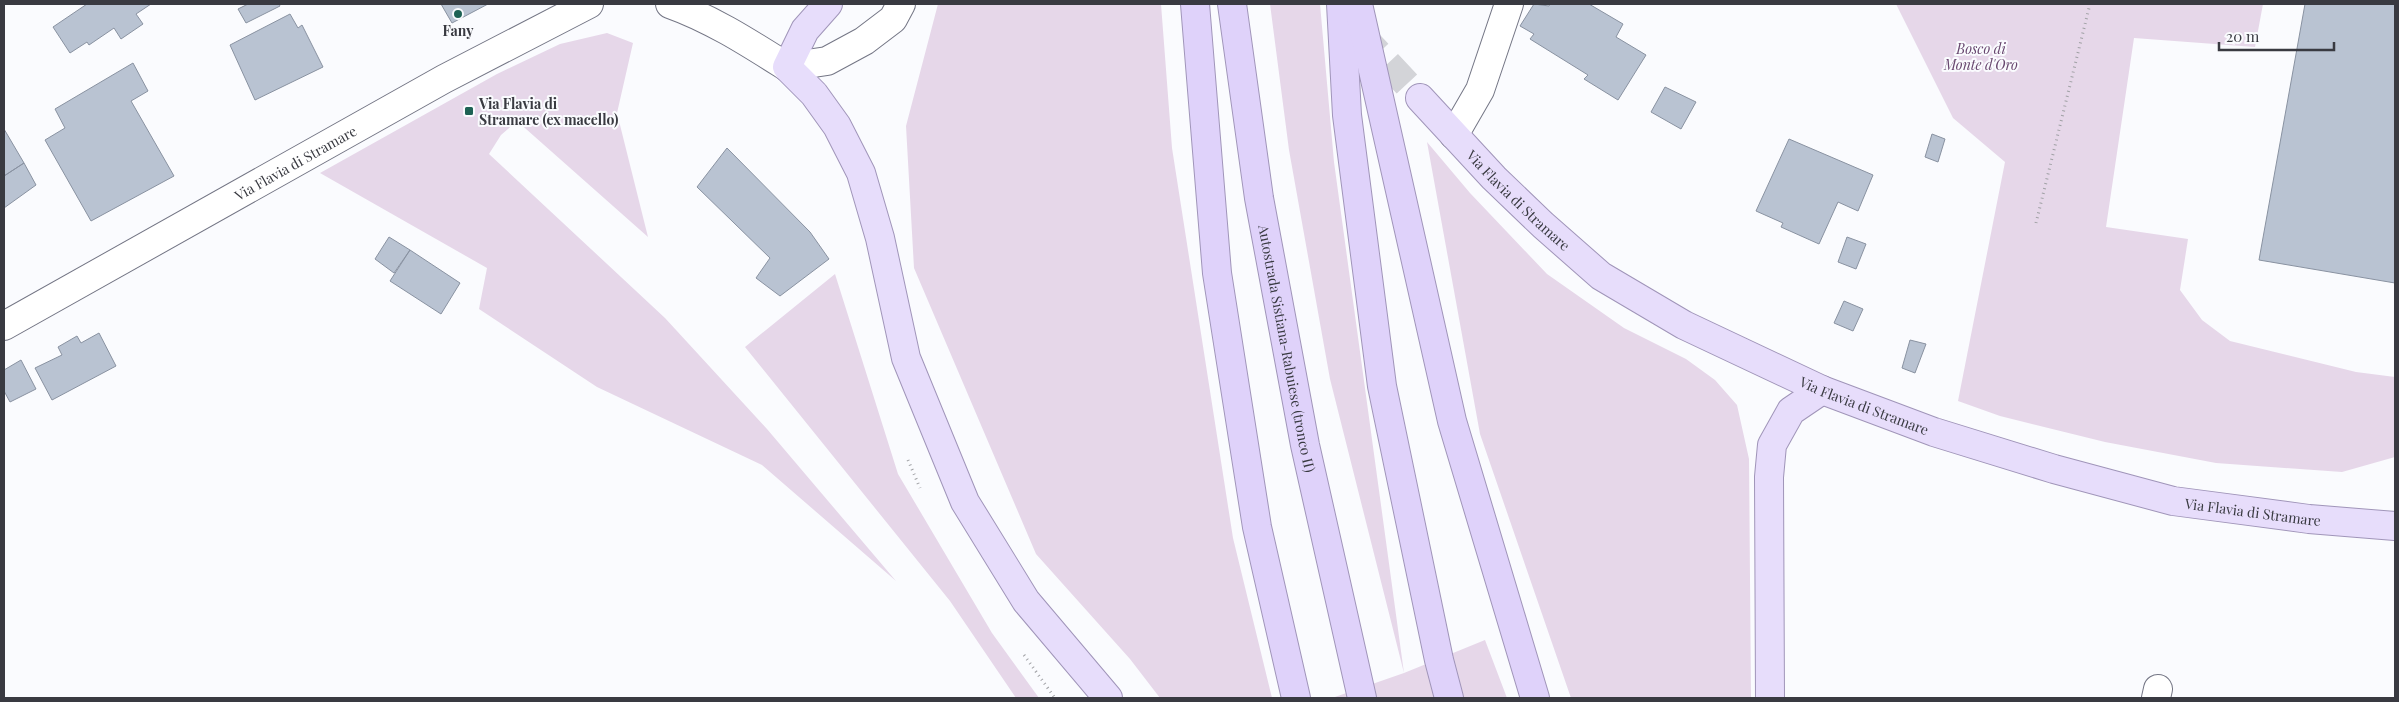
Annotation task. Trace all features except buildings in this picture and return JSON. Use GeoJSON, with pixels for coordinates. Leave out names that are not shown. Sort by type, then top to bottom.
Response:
{"type":"FeatureCollection","features":[{"type":"Feature","properties":{"kind":"highway"},"geometry":{"type":"LineString","coordinates":[[1195,4],[1217,273],[1257,527],[1296,698]]}},
{"type":"Feature","properties":{"kind":"highway","name":"Autostrada Sistiana-Rabuiese (tronco II)"},"geometry":{"type":"LineString","coordinates":[[1232,4],[1260,207],[1305,445],[1361,694]]}},
{"type":"Feature","properties":{"kind":"highway"},"geometry":{"type":"LineString","coordinates":[[1341,4],[1347,115],[1382,386],[1438,660],[1450,698]]}},
{"type":"Feature","properties":{"kind":"highway"},"geometry":{"type":"LineString","coordinates":[[1358,4],[1452,420],[1535,698]]}},
{"type":"Feature","properties":{"kind":"main road"},"geometry":{"type":"LineString","coordinates":[[828,4],[806,30],[787,67],[814,94],[837,126],[861,173],[880,238],[906,358],[965,502],[1026,601],[1108,698]]}},
{"type":"Feature","properties":{"kind":"main road","name":"Via Flavia di Stramare"},"geometry":{"type":"LineString","coordinates":[[1420,98],[1494,178],[1542,225],[1601,276],[1684,324],[1822,390],[1944,435],[2054,469],[2173,501],[2309,519],[2395,526]]}},
{"type":"Feature","properties":{"kind":"main road"},"geometry":{"type":"LineString","coordinates":[[1770,698],[1769,477],[1772,445],[1791,411],[1822,390]]}},
{"type":"Feature","properties":{"kind":"street","name":"Via Flavia di Stramare"},"geometry":{"type":"LineString","coordinates":[[4,326],[444,79],[589,4]]}},
{"type":"Feature","properties":{"kind":"street"},"geometry":{"type":"LineString","coordinates":[[670,4],[695,13],[720,26],[787,67],[827,61],[864,42],[893,19],[901,4]]}},
{"type":"Feature","properties":{"kind":"street"},"geometry":{"type":"LineString","coordinates":[[1454,135],[1480,90],[1509,4]]}},
{"type":"Feature","properties":{"kind":"path"},"geometry":{"type":"LineString","coordinates":[[2036,223],[2090,4]]}},
{"type":"Feature","properties":{"kind":"green space"},"geometry":{"type":"Polygon","coordinates":[[[938,4],[1161,4],[1172,148],[1233,538],[1272,698],[1160,698],[1130,659],[1036,554],[914,268],[906,126],[938,4]]]}},
{"type":"Feature","properties":{"kind":"green space"},"geometry":{"type":"Polygon","coordinates":[[[1270,4],[1320,4],[1334,162],[1404,673],[1330,379],[1289,150],[1270,4]]]}},
{"type":"Feature","properties":{"kind":"green space","name":"Bosco di Monte d'Oro"},"geometry":{"type":"Polygon","coordinates":[[[1896,4],[2263,4],[2255,47],[2134,38],[2106,227],[2188,239],[2180,290],[2202,320],[2230,341],[2356,372],[2395,377],[2395,457],[2342,472],[2216,463],[2105,442],[2000,416],[1958,401],[2005,162],[1953,118],[1896,4]]]}},
{"type":"Feature","properties":{"kind":"green space"},"geometry":{"type":"Polygon","coordinates":[[[607,33],[633,43],[617,113],[648,237],[517,121],[501,135],[489,154],[665,318],[767,429],[896,581],[762,465],[597,387],[479,309],[487,268],[320,173],[497,74],[560,44],[607,33]]]}},
{"type":"Feature","properties":{"kind":"green space"},"geometry":{"type":"Polygon","coordinates":[[[1427,142],[1470,193],[1547,274],[1624,328],[1686,359],[1715,380],[1737,405],[1749,459],[1751,698],[1571,698],[1480,434],[1427,142]]]}},
{"type":"Feature","properties":{"kind":"green space"},"geometry":{"type":"Polygon","coordinates":[[[835,274],[898,474],[992,633],[1039,698],[1016,698],[950,601],[745,347],[835,274]]]}},
{"type":"Feature","properties":{"kind":"green space"},"geometry":{"type":"Polygon","coordinates":[[[1485,640],[1507,698],[1332,698],[1404,673],[1485,640]]]}},
{"type":"Feature","properties":{"kind":"tunnel"},"geometry":{"type":"LineString","coordinates":[[1359,33],[1420,98]]}},
{"type":"Feature","properties":{"kind":"place","name":"Fany"},"geometry":{"type":"Point","coordinates":[458,14]}},
{"type":"Feature","properties":{"kind":"place","name":"Via Flavia di Stramare (ex macello)"},"geometry":{"type":"Point","coordinates":[469,111]}}]}
